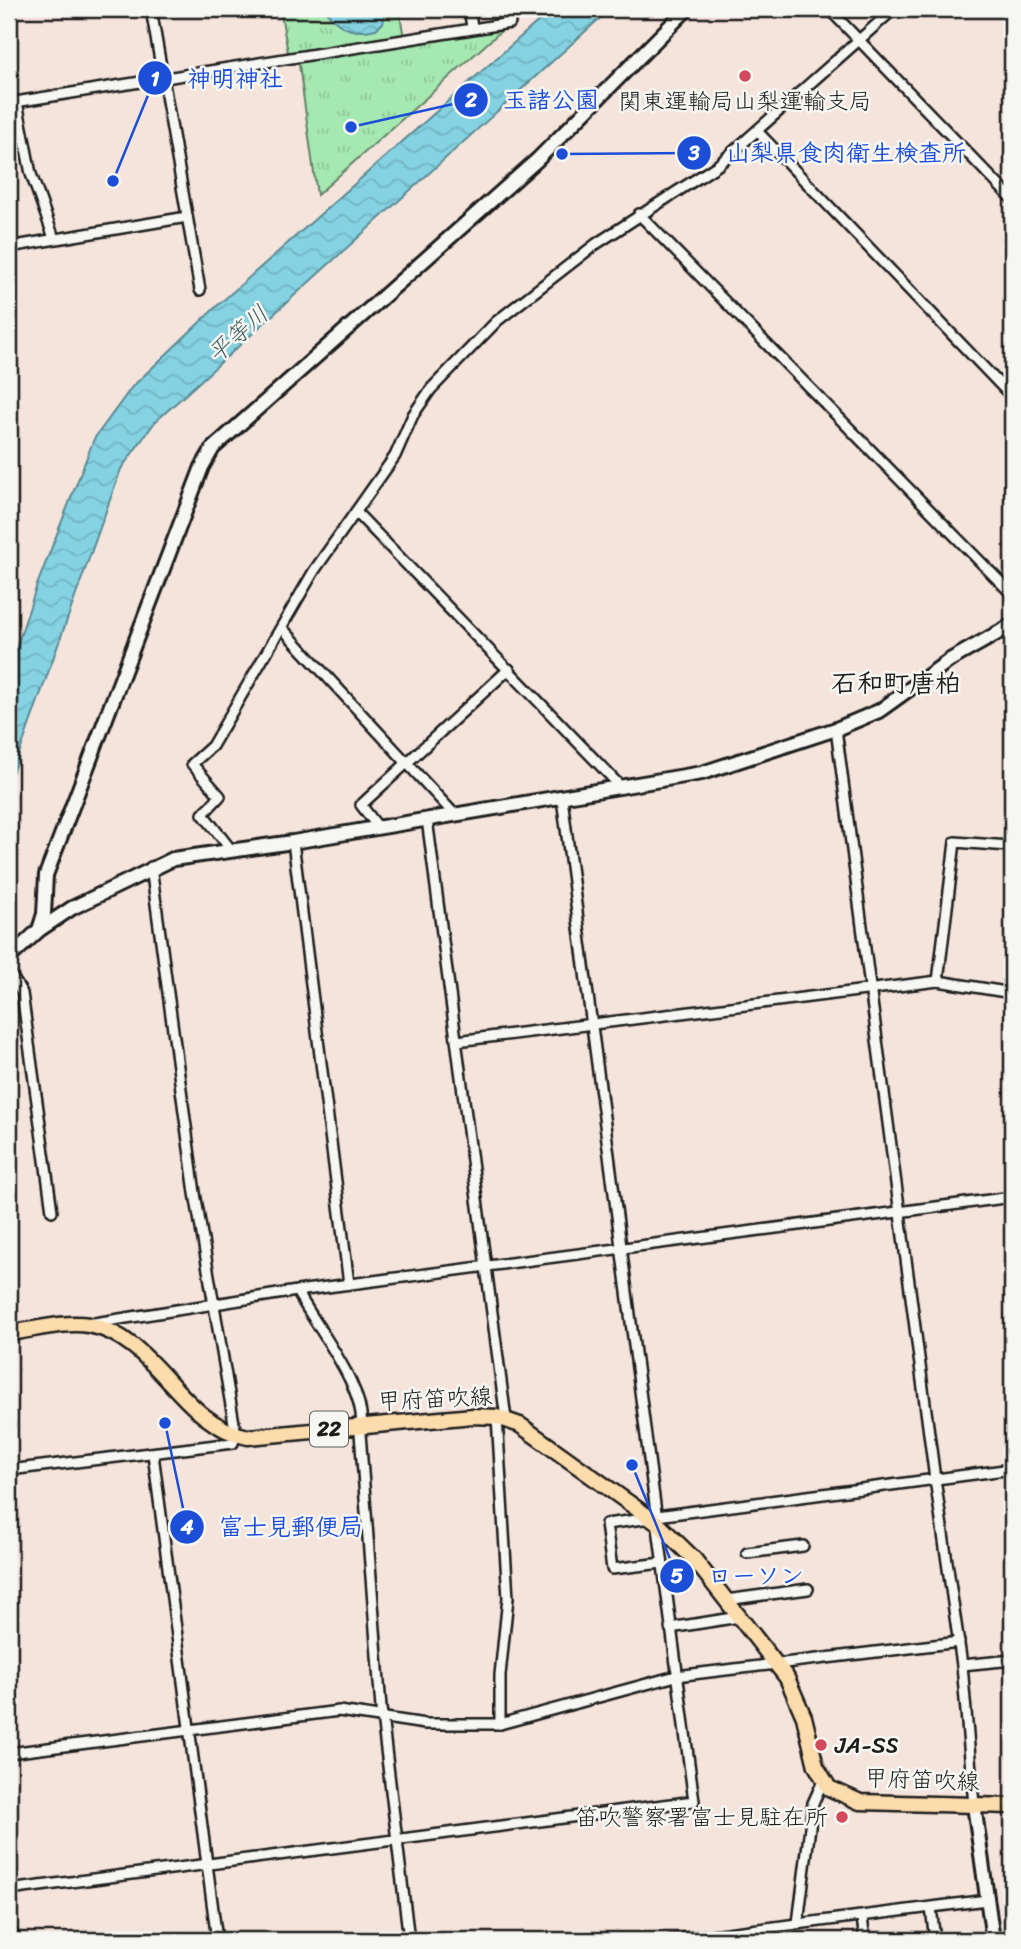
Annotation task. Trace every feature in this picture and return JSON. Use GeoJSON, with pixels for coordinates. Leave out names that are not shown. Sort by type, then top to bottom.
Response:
{"type":"FeatureCollection","features":[{"type":"Feature","properties":{"kind":"highway"},"geometry":{"type":"LineString","coordinates":[[9,1934],[10,1940]]}},
{"type":"Feature","properties":{"kind":"main road","name":"甲府笛吹線"},"geometry":{"type":"LineString","coordinates":[[9,1333],[86,1325],[123,1338],[197,1412],[213,1425],[236,1435],[248,1437],[473,1416],[502,1418],[540,1438],[655,1519],[694,1559],[778,1666],[795,1693],[823,1781],[839,1795],[860,1802],[1012,1806]]}},
{"type":"Feature","properties":{"kind":"street"},"geometry":{"type":"LineString","coordinates":[[151,9],[200,290]]}},
{"type":"Feature","properties":{"kind":"street"},"geometry":{"type":"LineString","coordinates":[[469,9],[472,27]]}},
{"type":"Feature","properties":{"kind":"street"},"geometry":{"type":"LineString","coordinates":[[38,930],[44,914],[46,875],[202,467],[213,448],[537,159],[687,9]]}},
{"type":"Feature","properties":{"kind":"street"},"geometry":{"type":"LineString","coordinates":[[830,9],[1012,199]]}},
{"type":"Feature","properties":{"kind":"street"},"geometry":{"type":"LineString","coordinates":[[232,851],[203,814],[220,796],[192,764],[212,746],[314,571],[395,456],[413,415],[431,389],[497,321],[639,214],[718,164],[758,132],[894,9]]}},
{"type":"Feature","properties":{"kind":"street"},"geometry":{"type":"LineString","coordinates":[[54,239],[31,174],[13,103],[510,23]]}},
{"type":"Feature","properties":{"kind":"street"},"geometry":{"type":"LineString","coordinates":[[758,132],[1012,397]]}},
{"type":"Feature","properties":{"kind":"street"},"geometry":{"type":"LineString","coordinates":[[639,214],[1012,594]]}},
{"type":"Feature","properties":{"kind":"street"},"geometry":{"type":"LineString","coordinates":[[9,247],[187,217]]}},
{"type":"Feature","properties":{"kind":"street"},"geometry":{"type":"LineString","coordinates":[[356,512],[622,788]]}},
{"type":"Feature","properties":{"kind":"street"},"geometry":{"type":"LineString","coordinates":[[9,958],[38,930],[151,867],[173,859],[293,842],[702,773],[836,729],[879,710],[950,660],[1012,625]]}},
{"type":"Feature","properties":{"kind":"street"},"geometry":{"type":"LineString","coordinates":[[282,628],[455,815]]}},
{"type":"Feature","properties":{"kind":"street"},"geometry":{"type":"LineString","coordinates":[[378,827],[361,805],[509,669]]}},
{"type":"Feature","properties":{"kind":"street"},"geometry":{"type":"LineString","coordinates":[[836,729],[962,1665],[974,1805],[993,1940]]}},
{"type":"Feature","properties":{"kind":"street"},"geometry":{"type":"LineString","coordinates":[[9,1891],[694,1801],[562,797]]}},
{"type":"Feature","properties":{"kind":"street"},"geometry":{"type":"LineString","coordinates":[[427,820],[487,1268],[502,1418],[508,1598],[500,1675],[500,1724]]}},
{"type":"Feature","properties":{"kind":"street"},"geometry":{"type":"LineString","coordinates":[[293,842],[349,1284]]}},
{"type":"Feature","properties":{"kind":"street"},"geometry":{"type":"LineString","coordinates":[[938,981],[955,842],[1009,846],[1012,842]]}},
{"type":"Feature","properties":{"kind":"street"},"geometry":{"type":"LineString","coordinates":[[9,1469],[233,1443],[236,1435],[195,1193],[151,867]]}},
{"type":"Feature","properties":{"kind":"street"},"geometry":{"type":"LineString","coordinates":[[9,972],[22,993],[52,1211]]}},
{"type":"Feature","properties":{"kind":"street"},"geometry":{"type":"LineString","coordinates":[[457,1041],[938,981],[1012,993]]}},
{"type":"Feature","properties":{"kind":"street"},"geometry":{"type":"LineString","coordinates":[[86,1325],[297,1291],[1012,1197]]}},
{"type":"Feature","properties":{"kind":"street"},"geometry":{"type":"LineString","coordinates":[[297,1291],[347,1375],[362,1414],[360,1433],[383,1717],[409,1940]]}},
{"type":"Feature","properties":{"kind":"street"},"geometry":{"type":"LineString","coordinates":[[153,1454],[218,1940]]}},
{"type":"Feature","properties":{"kind":"street"},"geometry":{"type":"LineString","coordinates":[[662,1563],[612,1569],[606,1524],[1012,1469]]}},
{"type":"Feature","properties":{"kind":"street"},"geometry":{"type":"LineString","coordinates":[[747,1553],[803,1546]]}},
{"type":"Feature","properties":{"kind":"street"},"geometry":{"type":"LineString","coordinates":[[726,1600],[808,1589]]}},
{"type":"Feature","properties":{"kind":"street"},"geometry":{"type":"LineString","coordinates":[[670,1628],[739,1617]]}},
{"type":"Feature","properties":{"kind":"street"},"geometry":{"type":"LineString","coordinates":[[9,1753],[339,1711],[425,1724],[500,1724],[676,1676],[778,1666],[959,1642]]}},
{"type":"Feature","properties":{"kind":"street"},"geometry":{"type":"LineString","coordinates":[[962,1665],[1012,1660]]}},
{"type":"Feature","properties":{"kind":"street"},"geometry":{"type":"LineString","coordinates":[[798,1923],[813,1803],[823,1781]]}},
{"type":"Feature","properties":{"kind":"street"},"geometry":{"type":"LineString","coordinates":[[671,1940],[711,1938],[798,1923],[862,1918],[988,1900]]}},
{"type":"Feature","properties":{"kind":"street"},"geometry":{"type":"LineString","coordinates":[[931,1908],[935,1940]]}},
{"type":"Feature","properties":{"kind":"street"},"geometry":{"type":"LineString","coordinates":[[862,1918],[865,1940]]}},
{"type":"Feature","properties":{"kind":"green space"},"geometry":{"type":"Polygon","coordinates":[[[280,9],[399,9],[404,38],[510,23],[317,195],[298,57],[289,58],[280,9]]]}},
{"type":"Feature","properties":{"kind":"water"},"geometry":{"type":"Polygon","coordinates":[[[325,9],[386,9],[383,23],[376,29],[360,31],[341,25],[325,9]]]}},
{"type":"Feature","properties":{"kind":"water","name":"平等川"},"geometry":{"type":"Polygon","coordinates":[[[552,9],[610,9],[155,422],[121,469],[9,782],[9,670],[37,585],[94,439],[132,387],[218,305],[552,9]]]}},
{"type":"Feature","properties":{"kind":"place","name":"関東運輸局山梨運輸支局"},"geometry":{"type":"Point","coordinates":[745,76]}},
{"type":"Feature","properties":{"kind":"place","name":"玉諸公園"},"geometry":{"type":"Point","coordinates":[351,127]}},
{"type":"Feature","properties":{"kind":"place","name":"山梨県食肉衛生検査所"},"geometry":{"type":"Point","coordinates":[562,154]}},
{"type":"Feature","properties":{"kind":"place","name":"神明神社"},"geometry":{"type":"Point","coordinates":[113,181]}},
{"type":"Feature","properties":{"kind":"place","name":"富士見郵便局"},"geometry":{"type":"Point","coordinates":[165,1423]}},
{"type":"Feature","properties":{"kind":"place","name":"ローソン"},"geometry":{"type":"Point","coordinates":[632,1465]}},
{"type":"Feature","properties":{"kind":"place","name":"JA-SS"},"geometry":{"type":"Point","coordinates":[821,1745]}},
{"type":"Feature","properties":{"kind":"place","name":"笛吹警察署富士見駐在所"},"geometry":{"type":"Point","coordinates":[842,1817]}},
{"type":"Feature","properties":{"kind":"district","name":"石和町唐柏"},"geometry":{"type":"Point","coordinates":[896,683]}}]}
